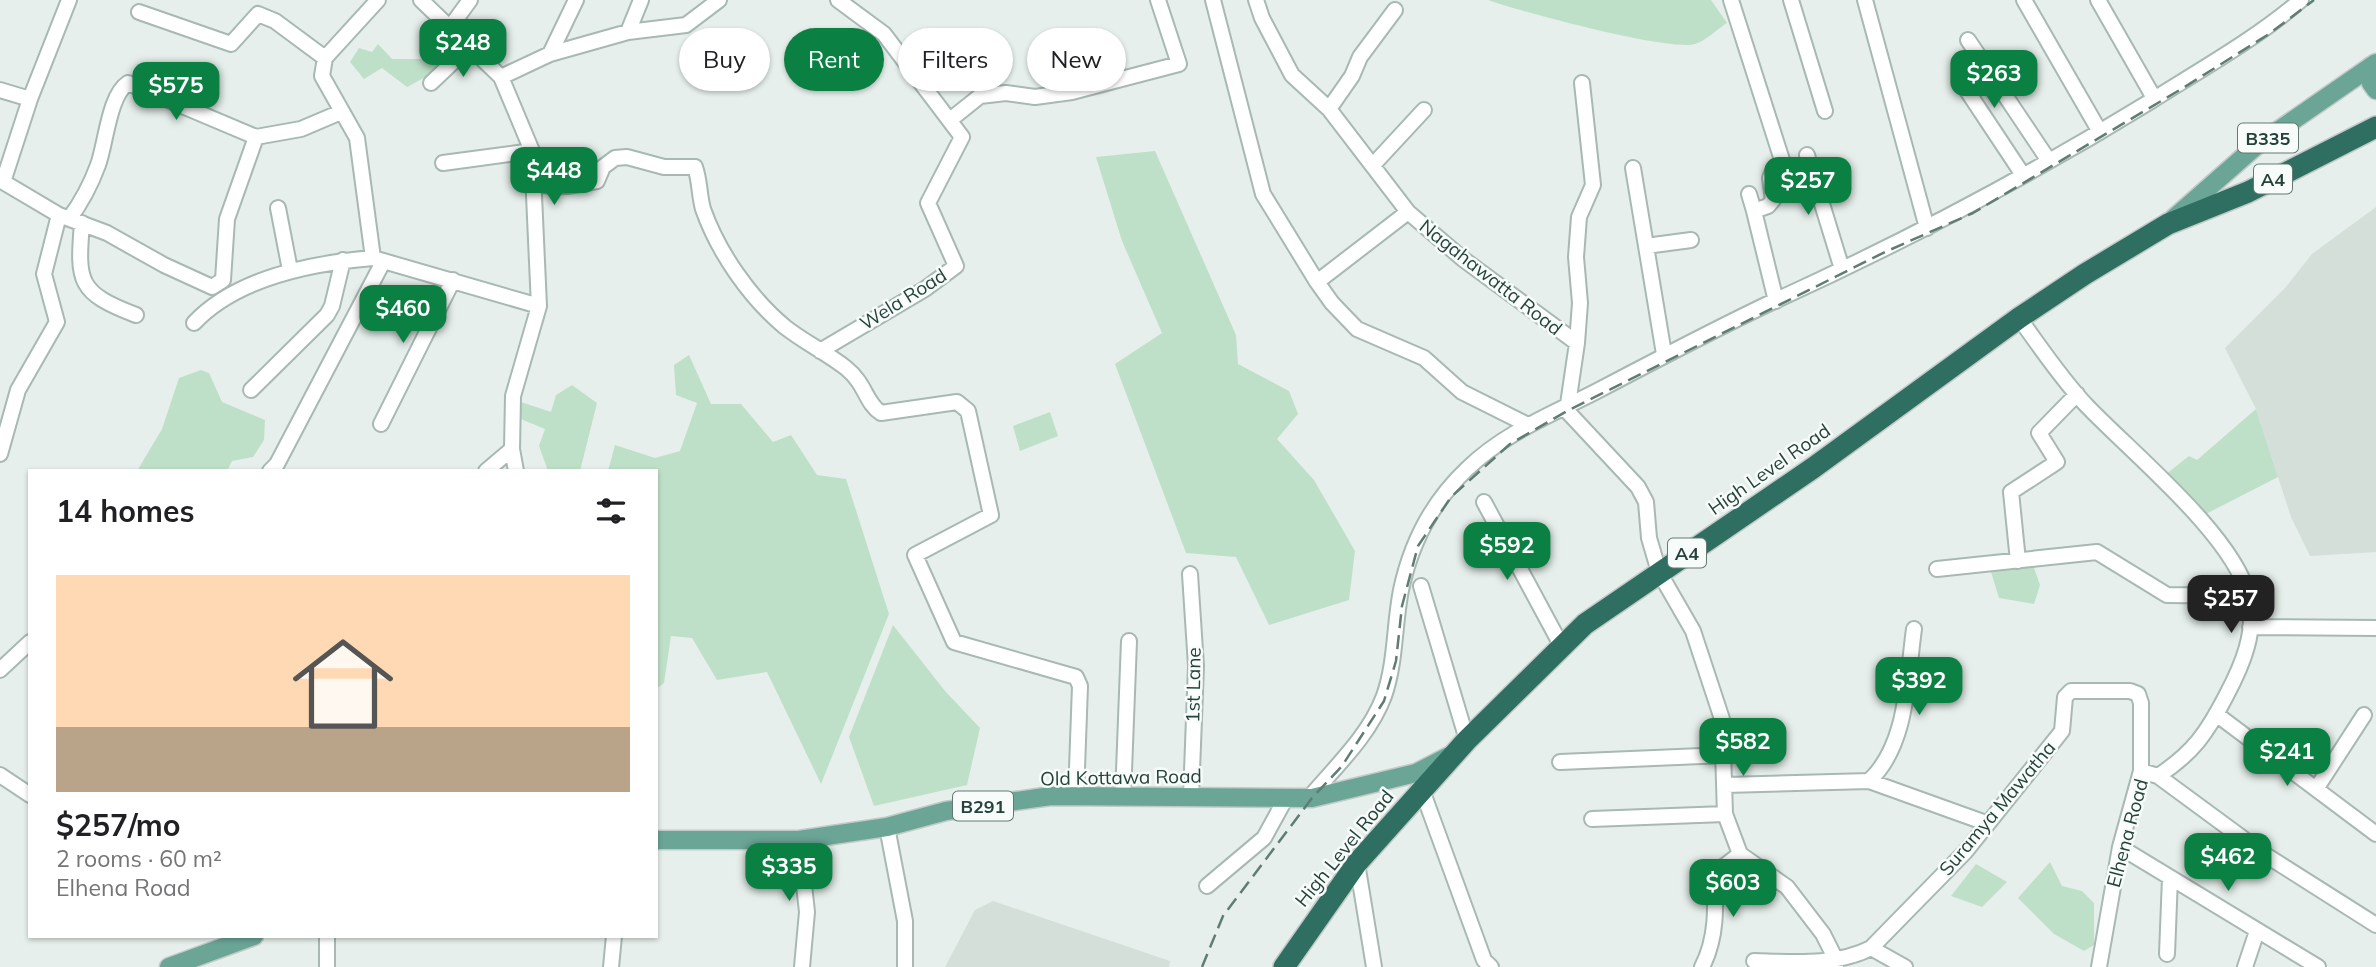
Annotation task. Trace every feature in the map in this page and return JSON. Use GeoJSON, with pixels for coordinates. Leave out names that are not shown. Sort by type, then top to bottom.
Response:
{"type":"FeatureCollection","features":[{"type":"Feature","properties":{"kind":"highway","name":"High Level Road"},"geometry":{"type":"LineString","coordinates":[[1284,967],[1357,863],[1461,746],[1560,645],[1605,609],[1813,468],[2019,318],[2168,224],[2248,192],[2376,127]]}},
{"type":"Feature","properties":{"kind":"main road"},"geometry":{"type":"LineString","coordinates":[[2374,64],[2371,83],[2376,90]]}},
{"type":"Feature","properties":{"kind":"main road","name":"B335"},"geometry":{"type":"LineString","coordinates":[[2168,224],[2256,146],[2374,64]]}},
{"type":"Feature","properties":{"kind":"main road","name":"Old Kottawa Road"},"geometry":{"type":"LineString","coordinates":[[658,840],[799,840],[887,827],[946,811],[1076,796],[1309,798],[1416,773],[1461,746]]}},
{"type":"Feature","properties":{"kind":"main road"},"geometry":{"type":"LineString","coordinates":[[169,967],[222,942],[243,938]]}},
{"type":"Feature","properties":{"kind":"street"},"geometry":{"type":"LineString","coordinates":[[69,0],[61,14],[1,181],[70,219],[212,287],[223,280],[227,219],[256,137]]}},
{"type":"Feature","properties":{"kind":"street"},"geometry":{"type":"LineString","coordinates":[[272,469],[277,464],[378,260],[357,138],[322,76],[325,58],[378,0]]}},
{"type":"Feature","properties":{"kind":"street"},"geometry":{"type":"LineString","coordinates":[[421,0],[501,77],[532,151],[536,185],[539,306],[513,396],[512,449],[516,469]]}},
{"type":"Feature","properties":{"kind":"street"},"geometry":{"type":"LineString","coordinates":[[451,26],[470,0]]}},
{"type":"Feature","properties":{"kind":"street"},"geometry":{"type":"LineString","coordinates":[[550,54],[576,0]]}},
{"type":"Feature","properties":{"kind":"street"},"geometry":{"type":"LineString","coordinates":[[628,32],[641,0]]}},
{"type":"Feature","properties":{"kind":"street"},"geometry":{"type":"LineString","coordinates":[[501,77],[550,54],[628,32],[686,25],[719,0]]}},
{"type":"Feature","properties":{"kind":"street","name":"Wela Road"},"geometry":{"type":"LineString","coordinates":[[820,351],[925,289],[956,266],[928,203],[962,137],[884,34],[838,0]]}},
{"type":"Feature","properties":{"kind":"street"},"geometry":{"type":"LineString","coordinates":[[950,120],[980,96],[1006,93],[1035,97],[1072,92],[1179,64],[1158,0]]}},
{"type":"Feature","properties":{"kind":"street"},"geometry":{"type":"LineString","coordinates":[[1213,0],[1263,194],[1332,303],[1357,329],[1424,358],[1462,392],[1528,425]]}},
{"type":"Feature","properties":{"kind":"street","name":"Nagahawatta Road"},"geometry":{"type":"LineString","coordinates":[[1256,0],[1262,18],[1292,75],[1329,109],[1408,212],[1463,259],[1577,343],[1567,406]]}},
{"type":"Feature","properties":{"kind":"street"},"geometry":{"type":"LineString","coordinates":[[1731,0],[1735,21],[1782,160],[1780,169],[1773,171],[1770,178],[1773,200],[1768,206],[1754,211]]}},
{"type":"Feature","properties":{"kind":"street"},"geometry":{"type":"LineString","coordinates":[[1791,0],[1825,111]]}},
{"type":"Feature","properties":{"kind":"street"},"geometry":{"type":"LineString","coordinates":[[1865,0],[1927,228]]}},
{"type":"Feature","properties":{"kind":"street"},"geometry":{"type":"LineString","coordinates":[[2024,0],[2100,132]]}},
{"type":"Feature","properties":{"kind":"street"},"geometry":{"type":"LineString","coordinates":[[2098,0],[2154,98]]}},
{"type":"Feature","properties":{"kind":"street"},"geometry":{"type":"LineString","coordinates":[[1309,798],[1363,735],[1383,698],[1390,677],[1401,590],[1416,539],[1427,516],[1464,471],[1484,453],[1528,425],[1664,354],[1927,228],[2049,161],[2154,98],[2295,2]]}},
{"type":"Feature","properties":{"kind":"street"},"geometry":{"type":"LineString","coordinates":[[139,12],[232,44],[259,7],[325,58]]}},
{"type":"Feature","properties":{"kind":"street"},"geometry":{"type":"LineString","coordinates":[[1329,109],[1352,76],[1360,57],[1395,10]]}},
{"type":"Feature","properties":{"kind":"street"},"geometry":{"type":"LineString","coordinates":[[1968,40],[2049,161]]}},
{"type":"Feature","properties":{"kind":"street"},"geometry":{"type":"LineString","coordinates":[[431,83],[470,46]]}},
{"type":"Feature","properties":{"kind":"street"},"geometry":{"type":"LineString","coordinates":[[1960,80],[2023,175]]}},
{"type":"Feature","properties":{"kind":"street"},"geometry":{"type":"LineString","coordinates":[[0,454],[18,390],[57,322],[44,274],[98,164],[117,94],[128,83],[256,137],[301,129],[341,112]]}},
{"type":"Feature","properties":{"kind":"street"},"geometry":{"type":"LineString","coordinates":[[1577,343],[1580,303],[1576,257],[1579,217],[1593,184],[1582,83]]}},
{"type":"Feature","properties":{"kind":"street"},"geometry":{"type":"LineString","coordinates":[[0,90],[30,99]]}},
{"type":"Feature","properties":{"kind":"street"},"geometry":{"type":"LineString","coordinates":[[1373,165],[1424,110]]}},
{"type":"Feature","properties":{"kind":"street"},"geometry":{"type":"LineString","coordinates":[[443,163],[532,151]]}},
{"type":"Feature","properties":{"kind":"street"},"geometry":{"type":"LineString","coordinates":[[1807,155],[1842,269]]}},
{"type":"Feature","properties":{"kind":"street"},"geometry":{"type":"LineString","coordinates":[[536,185],[567,187],[597,181],[603,167],[615,158],[627,157],[664,167],[695,167],[703,207],[723,251],[752,294],[784,326],[864,385],[872,408],[881,413],[957,402],[968,411],[991,515],[915,555],[954,642],[1076,677],[1080,686],[1076,796]]}},
{"type":"Feature","properties":{"kind":"street"},"geometry":{"type":"LineString","coordinates":[[1633,168],[1664,354]]}},
{"type":"Feature","properties":{"kind":"street"},"geometry":{"type":"LineString","coordinates":[[1749,194],[1776,301]]}},
{"type":"Feature","properties":{"kind":"street"},"geometry":{"type":"LineString","coordinates":[[278,208],[290,270]]}},
{"type":"Feature","properties":{"kind":"street"},"geometry":{"type":"LineString","coordinates":[[1317,282],[1408,212]]}},
{"type":"Feature","properties":{"kind":"street"},"geometry":{"type":"LineString","coordinates":[[70,219],[78,267],[84,282],[107,304],[136,315]]}},
{"type":"Feature","properties":{"kind":"street"},"geometry":{"type":"LineString","coordinates":[[1646,246],[1691,240]]}},
{"type":"Feature","properties":{"kind":"street"},"geometry":{"type":"LineString","coordinates":[[251,390],[327,315],[332,306],[343,260]]}},
{"type":"Feature","properties":{"kind":"street"},"geometry":{"type":"LineString","coordinates":[[194,323],[207,308],[228,296],[290,270],[343,260],[378,260],[453,279],[539,306]]}},
{"type":"Feature","properties":{"kind":"street"},"geometry":{"type":"LineString","coordinates":[[381,424],[453,279]]}},
{"type":"Feature","properties":{"kind":"street","name":"Elhena Road"},"geometry":{"type":"LineString","coordinates":[[2019,318],[2077,394],[2227,550],[2249,596],[2250,627],[2243,665],[2216,714],[2186,758],[2158,776],[2141,772],[2120,847],[2099,967]]}},
{"type":"Feature","properties":{"kind":"street"},"geometry":{"type":"LineString","coordinates":[[2018,561],[2011,492],[2057,462],[2039,433],[2077,394]]}},
{"type":"Feature","properties":{"kind":"street"},"geometry":{"type":"LineString","coordinates":[[1567,406],[1567,411],[1638,487],[1646,502],[1649,538],[1659,572],[1693,631],[1705,659],[1722,719],[1725,814],[1740,854],[1787,887],[1823,933],[1836,963]]}},
{"type":"Feature","properties":{"kind":"street"},"geometry":{"type":"LineString","coordinates":[[488,469],[512,449]]}},
{"type":"Feature","properties":{"kind":"street"},"geometry":{"type":"LineString","coordinates":[[1484,502],[1560,645]]}},
{"type":"Feature","properties":{"kind":"street"},"geometry":{"type":"LineString","coordinates":[[1937,569],[2097,552],[2167,595],[2249,596]]}},
{"type":"Feature","properties":{"kind":"street","name":"1st Lane"},"geometry":{"type":"LineString","coordinates":[[1190,574],[1196,666],[1191,797]]}},
{"type":"Feature","properties":{"kind":"street"},"geometry":{"type":"LineString","coordinates":[[1421,586],[1461,746]]}},
{"type":"Feature","properties":{"kind":"street"},"geometry":{"type":"LineString","coordinates":[[2250,627],[2376,628]]}},
{"type":"Feature","properties":{"kind":"street"},"geometry":{"type":"LineString","coordinates":[[1869,781],[1881,770],[1892,750],[1901,715],[1914,629]]}},
{"type":"Feature","properties":{"kind":"street"},"geometry":{"type":"LineString","coordinates":[[1123,797],[1129,641]]}},
{"type":"Feature","properties":{"kind":"street"},"geometry":{"type":"LineString","coordinates":[[0,670],[28,644]]}},
{"type":"Feature","properties":{"kind":"street","name":"Suramya Mawatha"},"geometry":{"type":"LineString","coordinates":[[1754,961],[1836,963],[1871,948],[1966,851],[2062,731],[2065,697],[2071,691],[2130,691],[2138,694],[2141,703],[2141,772]]}},
{"type":"Feature","properties":{"kind":"street"},"geometry":{"type":"LineString","coordinates":[[2216,714],[2376,834]]}},
{"type":"Feature","properties":{"kind":"street"},"geometry":{"type":"LineString","coordinates":[[2316,789],[2364,715]]}},
{"type":"Feature","properties":{"kind":"street"},"geometry":{"type":"LineString","coordinates":[[1560,762],[1725,755]]}},
{"type":"Feature","properties":{"kind":"street"},"geometry":{"type":"LineString","coordinates":[[0,775],[28,794]]}},
{"type":"Feature","properties":{"kind":"street"},"geometry":{"type":"LineString","coordinates":[[2158,776],[2264,854],[2376,925]]}},
{"type":"Feature","properties":{"kind":"street"},"geometry":{"type":"LineString","coordinates":[[1725,785],[1869,781],[1986,823]]}},
{"type":"Feature","properties":{"kind":"street"},"geometry":{"type":"LineString","coordinates":[[1422,790],[1479,947],[1491,967]]}},
{"type":"Feature","properties":{"kind":"street"},"geometry":{"type":"LineString","coordinates":[[1207,886],[1264,838],[1286,798]]}},
{"type":"Feature","properties":{"kind":"street"},"geometry":{"type":"LineString","coordinates":[[1592,819],[1725,814]]}},
{"type":"Feature","properties":{"kind":"street"},"geometry":{"type":"LineString","coordinates":[[887,827],[905,921],[905,967]]}},
{"type":"Feature","properties":{"kind":"street"},"geometry":{"type":"LineString","coordinates":[[799,840],[807,912],[802,967]]}},
{"type":"Feature","properties":{"kind":"street"},"geometry":{"type":"LineString","coordinates":[[2120,847],[2318,967]]}},
{"type":"Feature","properties":{"kind":"street"},"geometry":{"type":"LineString","coordinates":[[1702,967],[1711,949],[1717,909],[1714,874],[1740,854]]}},
{"type":"Feature","properties":{"kind":"street"},"geometry":{"type":"LineString","coordinates":[[1357,863],[1374,967]]}},
{"type":"Feature","properties":{"kind":"street"},"geometry":{"type":"LineString","coordinates":[[2167,954],[2170,878]]}},
{"type":"Feature","properties":{"kind":"street"},"geometry":{"type":"LineString","coordinates":[[2245,967],[2257,931]]}},
{"type":"Feature","properties":{"kind":"street"},"geometry":{"type":"LineString","coordinates":[[327,938],[327,967]]}},
{"type":"Feature","properties":{"kind":"street"},"geometry":{"type":"LineString","coordinates":[[611,967],[614,938]]}},
{"type":"Feature","properties":{"kind":"street"},"geometry":{"type":"LineString","coordinates":[[1871,948],[1905,967]]}},
{"type":"Feature","properties":{"kind":"shaded area"},"geometry":{"type":"Polygon","coordinates":[[[2376,207],[2376,552],[2310,556],[2291,517],[2256,409],[2225,348],[2285,288],[2312,254],[2376,207]]]}},
{"type":"Feature","properties":{"kind":"shaded area"},"geometry":{"type":"Polygon","coordinates":[[[993,901],[1170,961],[1169,967],[945,967],[975,910],[993,901]]]}},
{"type":"Feature","properties":{"kind":"green space"},"geometry":{"type":"Polygon","coordinates":[[[1488,0],[1711,0],[1727,23],[1695,44],[1680,45],[1593,29],[1488,0]]]}},
{"type":"Feature","properties":{"kind":"green space"},"geometry":{"type":"Polygon","coordinates":[[[378,44],[392,59],[434,59],[442,68],[407,87],[382,68],[364,79],[350,62],[359,48],[372,52],[378,44]]]}},
{"type":"Feature","properties":{"kind":"green space"},"geometry":{"type":"Polygon","coordinates":[[[1155,151],[1236,335],[1238,364],[1289,391],[1298,414],[1277,439],[1314,480],[1355,551],[1349,600],[1269,625],[1236,557],[1186,553],[1115,364],[1162,333],[1122,241],[1096,157],[1155,151]]]}},
{"type":"Feature","properties":{"kind":"green space"},"geometry":{"type":"Polygon","coordinates":[[[689,355],[711,404],[741,404],[773,442],[791,435],[817,475],[846,479],[889,614],[821,784],[767,672],[717,680],[692,638],[671,636],[664,683],[658,688],[658,469],[609,469],[615,445],[655,458],[680,451],[697,403],[676,395],[674,365],[689,355]]]}},
{"type":"Feature","properties":{"kind":"green space"},"geometry":{"type":"Polygon","coordinates":[[[201,370],[209,373],[222,402],[265,420],[264,440],[253,457],[232,461],[228,469],[138,469],[162,429],[179,378],[201,370]]]}},
{"type":"Feature","properties":{"kind":"green space"},"geometry":{"type":"Polygon","coordinates":[[[572,385],[597,403],[580,469],[547,469],[539,446],[545,429],[516,417],[515,400],[551,412],[556,395],[572,385]]]}},
{"type":"Feature","properties":{"kind":"green space"},"geometry":{"type":"Polygon","coordinates":[[[2256,409],[2278,477],[2202,516],[2160,479],[2189,456],[2197,460],[2256,409]]]}},
{"type":"Feature","properties":{"kind":"green space"},"geometry":{"type":"Polygon","coordinates":[[[1050,412],[1058,436],[1020,451],[1013,426],[1050,412]]]}},
{"type":"Feature","properties":{"kind":"green space"},"geometry":{"type":"Polygon","coordinates":[[[2033,565],[2040,585],[2034,604],[1999,598],[1991,572],[2033,565]]]}},
{"type":"Feature","properties":{"kind":"green space"},"geometry":{"type":"Polygon","coordinates":[[[893,625],[945,691],[980,728],[967,785],[874,806],[849,737],[893,625]]]}},
{"type":"Feature","properties":{"kind":"green space"},"geometry":{"type":"Polygon","coordinates":[[[2050,862],[2062,886],[2082,891],[2094,903],[2094,945],[2084,951],[2054,934],[2018,898],[2050,862]]]}},
{"type":"Feature","properties":{"kind":"green space"},"geometry":{"type":"Polygon","coordinates":[[[1976,864],[2007,882],[1982,907],[1951,896],[1976,864]]]}},
{"type":"Feature","properties":{"kind":"railway"},"geometry":{"type":"LineString","coordinates":[[1202,967],[1223,916],[1312,798],[1342,766],[1384,701],[1396,661],[1402,606],[1418,546],[1451,497],[1510,444],[1567,411],[1885,252],[1973,213],[2183,88],[2269,34],[2314,0]]}}]}
